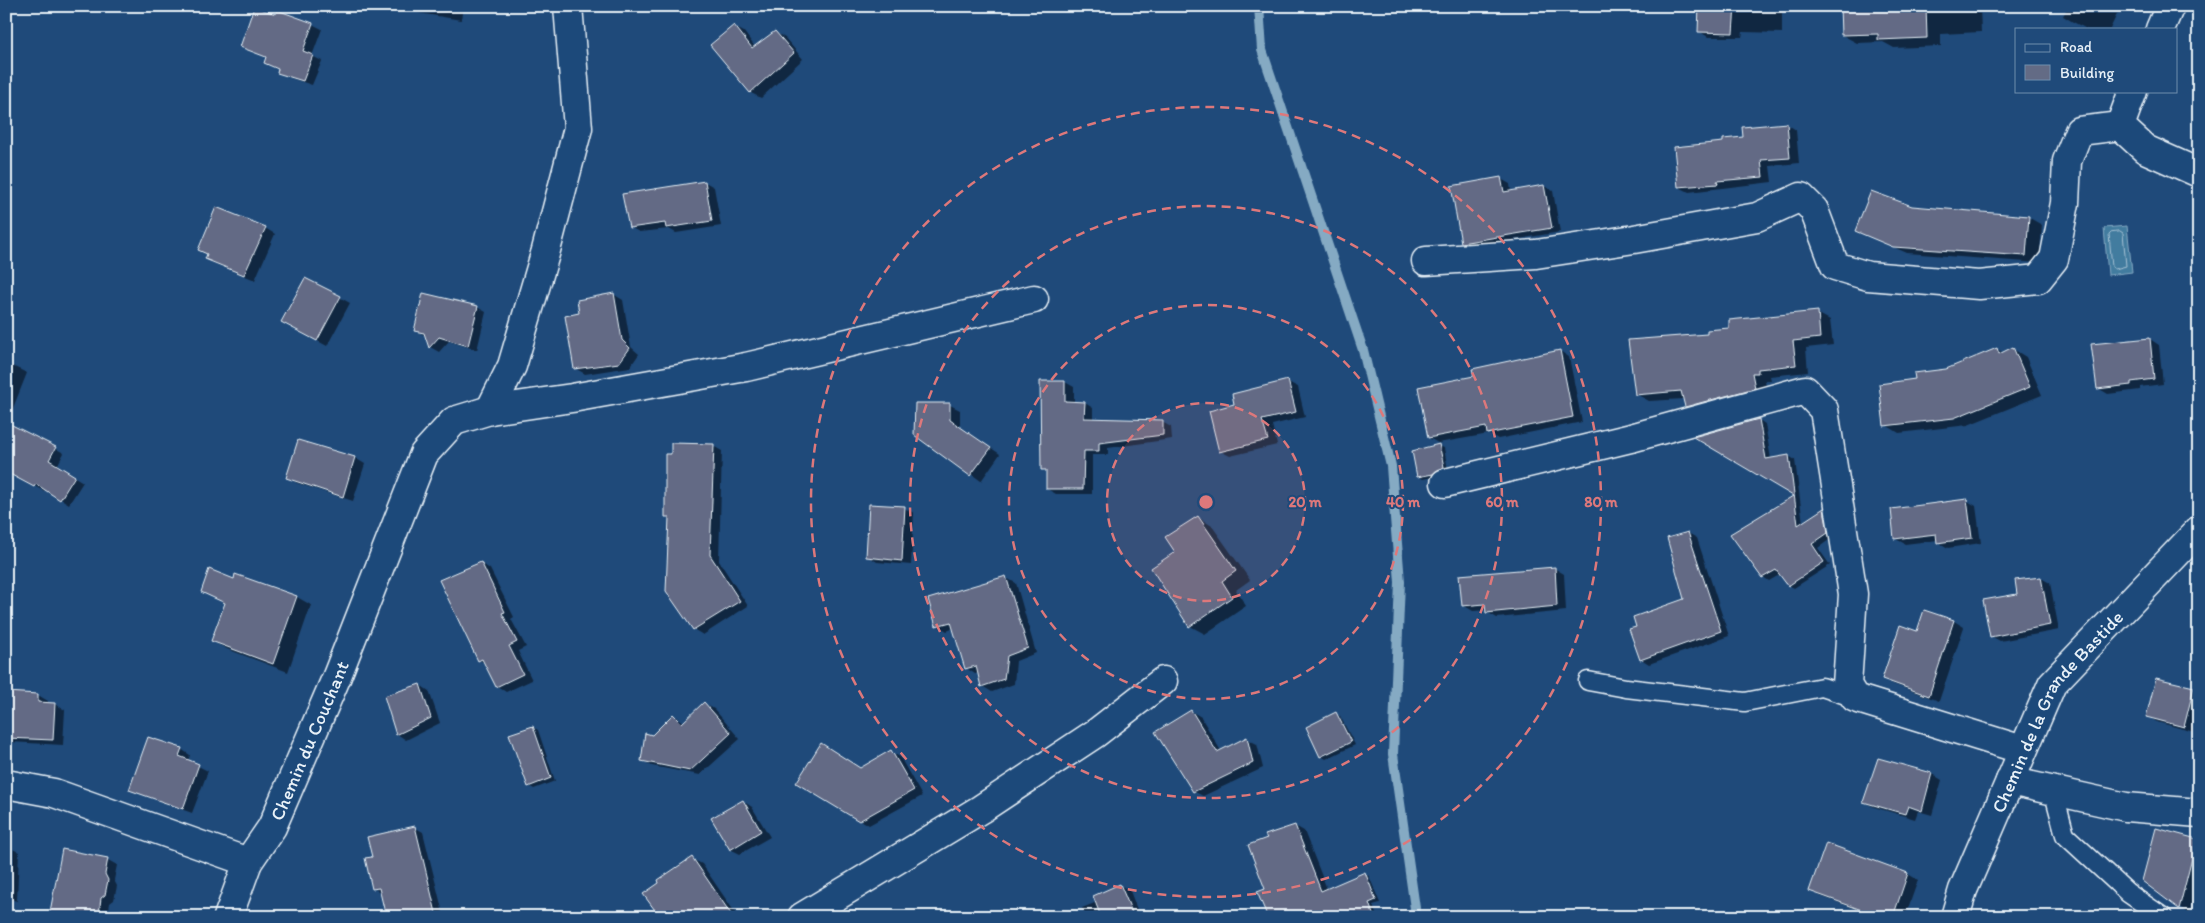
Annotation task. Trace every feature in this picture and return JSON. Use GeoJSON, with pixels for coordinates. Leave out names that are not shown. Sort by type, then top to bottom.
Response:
{"type":"FeatureCollection","features":[{"type":"Feature","properties":{"kind":"street"},"geometry":{"type":"LineString","coordinates":[[490,410],[512,366],[545,254],[578,128],[568,6]]}},
{"type":"Feature","properties":{"kind":"street"},"geometry":{"type":"LineString","coordinates":[[2160,28],[2170,6]]}},
{"type":"Feature","properties":{"kind":"street"},"geometry":{"type":"LineString","coordinates":[[2120,126],[2133,92]]}},
{"type":"Feature","properties":{"kind":"street"},"geometry":{"type":"LineString","coordinates":[[2120,126],[2145,150],[2199,173]]}},
{"type":"Feature","properties":{"kind":"street"},"geometry":{"type":"LineString","coordinates":[[1426,261],[1536,254],[1634,239],[1757,217],[1801,197],[1814,210],[1835,266],[1868,276],[1979,286],[2038,279],[2054,259],[2065,203],[2067,161],[2079,131],[2120,126]]}},
{"type":"Feature","properties":{"kind":"street","name":"Chemin du Couchant"},"geometry":{"type":"LineString","coordinates":[[228,917],[248,862],[272,827],[336,676],[424,454],[454,421],[490,410],[572,398],[746,367],[1034,299]]}},
{"type":"Feature","properties":{"kind":"street"},"geometry":{"type":"LineString","coordinates":[[1445,483],[1631,438],[1805,390],[1824,410],[1853,594],[1847,685],[1855,698],[2023,750]]}},
{"type":"Feature","properties":{"kind":"street","name":"Chemin de la Grande Bastide"},"geometry":{"type":"LineString","coordinates":[[1955,917],[1963,890],[2052,684],[2199,530]]}},
{"type":"Feature","properties":{"kind":"street"},"geometry":{"type":"LineString","coordinates":[[802,917],[981,809],[1096,733],[1163,681]]}},
{"type":"Feature","properties":{"kind":"street"},"geometry":{"type":"LineString","coordinates":[[2010,781],[2126,807],[2199,813]]}},
{"type":"Feature","properties":{"kind":"street"},"geometry":{"type":"LineString","coordinates":[[6,784],[54,793],[248,862]]}},
{"type":"Feature","properties":{"kind":"lane"},"geometry":{"type":"LineString","coordinates":[[1588,681],[1626,688],[1745,702],[1822,687],[1855,698]]}},
{"type":"Feature","properties":{"kind":"lane"},"geometry":{"type":"LineString","coordinates":[[2053,790],[2065,835],[2128,893],[2163,917]]}},
{"type":"Feature","properties":{"kind":"water"},"geometry":{"type":"Polygon","coordinates":[[[2127,226],[2132,272],[2108,275],[2104,228],[2127,226]]]}},
{"type":"Feature","properties":{"kind":"building"},"geometry":{"type":"Polygon","coordinates":[[[1699,6],[1735,6],[1733,33],[1698,32],[1699,6]]]}},
{"type":"Feature","properties":{"kind":"building"},"geometry":{"type":"Polygon","coordinates":[[[1840,6],[1926,6],[1927,38],[1878,40],[1878,34],[1841,35],[1840,6]]]}},
{"type":"Feature","properties":{"kind":"building"},"geometry":{"type":"Polygon","coordinates":[[[254,7],[276,14],[277,10],[313,23],[303,51],[313,55],[303,81],[277,73],[278,69],[264,63],[266,57],[240,47],[254,7]]]}},
{"type":"Feature","properties":{"kind":"building"},"geometry":{"type":"Polygon","coordinates":[[[734,25],[752,48],[775,31],[794,53],[750,93],[710,45],[734,25]]]}},
{"type":"Feature","properties":{"kind":"building"},"geometry":{"type":"Polygon","coordinates":[[[1787,123],[1790,158],[1761,160],[1763,177],[1717,181],[1718,184],[1678,187],[1674,147],[1723,142],[1723,139],[1743,137],[1742,127],[1787,123]]]}},
{"type":"Feature","properties":{"kind":"building"},"geometry":{"type":"Polygon","coordinates":[[[1501,177],[1504,192],[1544,185],[1552,228],[1461,243],[1451,186],[1501,177]]]}},
{"type":"Feature","properties":{"kind":"building"},"geometry":{"type":"Polygon","coordinates":[[[705,181],[712,221],[666,228],[665,223],[629,228],[622,194],[705,181]]]}},
{"type":"Feature","properties":{"kind":"building"},"geometry":{"type":"Polygon","coordinates":[[[1871,191],[1912,206],[2029,216],[2026,256],[1893,247],[1855,231],[1871,191]]]}},
{"type":"Feature","properties":{"kind":"building"},"geometry":{"type":"Polygon","coordinates":[[[216,207],[266,227],[244,275],[205,259],[207,254],[198,250],[216,207]]]}},
{"type":"Feature","properties":{"kind":"building"},"geometry":{"type":"Polygon","coordinates":[[[305,278],[341,296],[317,341],[281,322],[305,278]]]}},
{"type":"Feature","properties":{"kind":"building"},"geometry":{"type":"Polygon","coordinates":[[[423,293],[478,306],[468,346],[439,337],[429,348],[424,333],[414,331],[423,293]]]}},
{"type":"Feature","properties":{"kind":"building"},"geometry":{"type":"Polygon","coordinates":[[[614,293],[622,340],[630,348],[619,363],[574,369],[565,316],[579,313],[577,300],[614,293]]]}},
{"type":"Feature","properties":{"kind":"building"},"geometry":{"type":"Polygon","coordinates":[[[1818,311],[1820,338],[1793,341],[1796,365],[1758,369],[1758,373],[1752,373],[1755,388],[1685,407],[1681,391],[1635,395],[1628,340],[1707,334],[1707,330],[1729,328],[1729,320],[1818,311]]]}},
{"type":"Feature","properties":{"kind":"building"},"geometry":{"type":"Polygon","coordinates":[[[2150,338],[2154,379],[2131,382],[2131,385],[2097,389],[2091,344],[2150,338]]]}},
{"type":"Feature","properties":{"kind":"building"},"geometry":{"type":"Polygon","coordinates":[[[2013,347],[2030,387],[1954,418],[1884,426],[1879,384],[1915,379],[1914,373],[1946,369],[1997,348],[1999,354],[2013,347]]]}},
{"type":"Feature","properties":{"kind":"building"},"geometry":{"type":"Polygon","coordinates":[[[1560,350],[1573,417],[1487,434],[1486,427],[1428,438],[1418,387],[1474,376],[1472,369],[1560,350]]]}},
{"type":"Feature","properties":{"kind":"building"},"geometry":{"type":"Polygon","coordinates":[[[1288,380],[1296,412],[1262,420],[1268,440],[1219,452],[1209,411],[1234,404],[1232,394],[1288,380]]]}},
{"type":"Feature","properties":{"kind":"building"},"geometry":{"type":"Polygon","coordinates":[[[1040,381],[1065,381],[1065,401],[1085,402],[1084,418],[1163,420],[1163,435],[1099,443],[1099,451],[1084,451],[1083,489],[1046,489],[1046,470],[1041,470],[1040,381]]]}},
{"type":"Feature","properties":{"kind":"building"},"geometry":{"type":"Polygon","coordinates":[[[915,403],[950,403],[950,420],[991,448],[970,476],[914,435],[915,403]]]}},
{"type":"Feature","properties":{"kind":"building"},"geometry":{"type":"Polygon","coordinates":[[[1759,419],[1766,459],[1789,455],[1798,525],[1824,508],[1828,533],[1812,544],[1824,562],[1788,586],[1776,570],[1762,578],[1730,534],[1793,496],[1693,437],[1759,419]]]}},
{"type":"Feature","properties":{"kind":"building"},"geometry":{"type":"Polygon","coordinates":[[[6,422],[56,447],[49,460],[75,476],[60,500],[36,484],[34,487],[6,472],[6,422]]]}},
{"type":"Feature","properties":{"kind":"building"},"geometry":{"type":"Polygon","coordinates":[[[298,440],[355,457],[343,497],[286,478],[298,440]]]}},
{"type":"Feature","properties":{"kind":"building"},"geometry":{"type":"Polygon","coordinates":[[[671,443],[714,444],[710,555],[740,601],[693,630],[666,591],[669,517],[665,517],[665,454],[671,454],[671,443]]]}},
{"type":"Feature","properties":{"kind":"building"},"geometry":{"type":"Polygon","coordinates":[[[1439,444],[1444,467],[1433,474],[1417,477],[1412,451],[1439,444]]]}},
{"type":"Feature","properties":{"kind":"building"},"geometry":{"type":"Polygon","coordinates":[[[1967,499],[1972,538],[1937,543],[1936,534],[1894,539],[1891,509],[1967,499]]]}},
{"type":"Feature","properties":{"kind":"building"},"geometry":{"type":"Polygon","coordinates":[[[869,504],[905,506],[902,561],[866,557],[869,504]]]}},
{"type":"Feature","properties":{"kind":"building"},"geometry":{"type":"Polygon","coordinates":[[[1198,516],[1236,571],[1222,581],[1232,597],[1189,627],[1151,568],[1175,552],[1165,537],[1198,516]]]}},
{"type":"Feature","properties":{"kind":"building"},"geometry":{"type":"Polygon","coordinates":[[[1688,532],[1721,631],[1640,660],[1629,629],[1636,627],[1633,617],[1684,599],[1667,538],[1688,532]]]}},
{"type":"Feature","properties":{"kind":"building"},"geometry":{"type":"Polygon","coordinates":[[[481,562],[505,612],[502,613],[517,642],[509,646],[523,674],[496,687],[482,659],[478,661],[439,580],[481,562]]]}},
{"type":"Feature","properties":{"kind":"building"},"geometry":{"type":"Polygon","coordinates":[[[1555,567],[1557,606],[1486,613],[1485,604],[1462,606],[1459,575],[1555,567]]]}},
{"type":"Feature","properties":{"kind":"building"},"geometry":{"type":"Polygon","coordinates":[[[209,569],[234,579],[235,574],[297,596],[273,664],[211,641],[225,603],[201,592],[209,569]]]}},
{"type":"Feature","properties":{"kind":"building"},"geometry":{"type":"Polygon","coordinates":[[[1006,576],[1028,648],[1007,656],[1004,679],[981,687],[976,666],[965,669],[951,622],[936,626],[928,599],[1006,576]]]}},
{"type":"Feature","properties":{"kind":"building"},"geometry":{"type":"Polygon","coordinates":[[[2041,577],[2050,625],[1990,637],[1983,600],[2017,594],[2015,580],[2041,577]]]}},
{"type":"Feature","properties":{"kind":"building"},"geometry":{"type":"Polygon","coordinates":[[[1924,610],[1954,620],[1929,696],[1882,679],[1900,625],[1917,631],[1924,610]]]}},
{"type":"Feature","properties":{"kind":"building"},"geometry":{"type":"Polygon","coordinates":[[[2156,678],[2194,687],[2184,727],[2146,717],[2156,678]]]}},
{"type":"Feature","properties":{"kind":"building"},"geometry":{"type":"Polygon","coordinates":[[[420,684],[431,718],[396,735],[384,696],[420,684]]]}},
{"type":"Feature","properties":{"kind":"building"},"geometry":{"type":"Polygon","coordinates":[[[6,692],[38,694],[38,702],[55,703],[53,740],[6,738],[6,692]]]}},
{"type":"Feature","properties":{"kind":"building"},"geometry":{"type":"Polygon","coordinates":[[[704,702],[731,733],[690,771],[641,761],[645,733],[652,735],[673,714],[682,723],[704,702]]]}},
{"type":"Feature","properties":{"kind":"building"},"geometry":{"type":"Polygon","coordinates":[[[1191,710],[1217,752],[1247,737],[1253,763],[1193,792],[1155,732],[1191,710]]]}},
{"type":"Feature","properties":{"kind":"building"},"geometry":{"type":"Polygon","coordinates":[[[1336,712],[1351,742],[1320,757],[1306,727],[1336,712]]]}},
{"type":"Feature","properties":{"kind":"building"},"geometry":{"type":"Polygon","coordinates":[[[533,726],[551,778],[528,787],[509,734],[533,726]]]}},
{"type":"Feature","properties":{"kind":"building"},"geometry":{"type":"Polygon","coordinates":[[[148,737],[182,748],[179,756],[199,764],[183,809],[129,790],[148,737]]]}},
{"type":"Feature","properties":{"kind":"building"},"geometry":{"type":"Polygon","coordinates":[[[821,743],[860,768],[891,750],[914,790],[859,821],[796,783],[821,743]]]}},
{"type":"Feature","properties":{"kind":"building"},"geometry":{"type":"Polygon","coordinates":[[[1878,758],[1932,773],[1922,811],[1908,806],[1905,814],[1863,802],[1878,758]]]}},
{"type":"Feature","properties":{"kind":"building"},"geometry":{"type":"Polygon","coordinates":[[[743,800],[761,831],[730,850],[711,818],[743,800]]]}},
{"type":"Feature","properties":{"kind":"building"},"geometry":{"type":"Polygon","coordinates":[[[1295,825],[1321,891],[1365,872],[1376,900],[1369,903],[1374,917],[1259,917],[1266,913],[1257,892],[1265,889],[1248,845],[1267,838],[1265,835],[1295,825]]]}},
{"type":"Feature","properties":{"kind":"building"},"geometry":{"type":"Polygon","coordinates":[[[415,826],[437,917],[386,917],[379,888],[372,889],[365,858],[372,857],[367,837],[415,826]]]}},
{"type":"Feature","properties":{"kind":"building"},"geometry":{"type":"Polygon","coordinates":[[[2156,828],[2197,839],[2179,909],[2142,881],[2156,828]]]}},
{"type":"Feature","properties":{"kind":"building"},"geometry":{"type":"Polygon","coordinates":[[[1826,843],[1908,873],[1893,917],[1881,917],[1809,891],[1826,843]]]}},
{"type":"Feature","properties":{"kind":"building"},"geometry":{"type":"Polygon","coordinates":[[[62,849],[108,858],[105,874],[108,880],[105,895],[101,898],[99,914],[93,914],[92,917],[49,917],[62,849]]]}},
{"type":"Feature","properties":{"kind":"building"},"geometry":{"type":"Polygon","coordinates":[[[692,857],[733,917],[660,917],[643,894],[659,883],[658,880],[692,857]]]}},
{"type":"Feature","properties":{"kind":"building"},"geometry":{"type":"Polygon","coordinates":[[[1120,884],[1134,917],[1101,917],[1093,896],[1120,884]]]}},
{"type":"Feature","properties":{"kind":"waterway"},"geometry":{"type":"LineString","coordinates":[[1259,6],[1262,50],[1363,350],[1391,466],[1400,582],[1393,754],[1415,908],[1414,917]]}}]}
